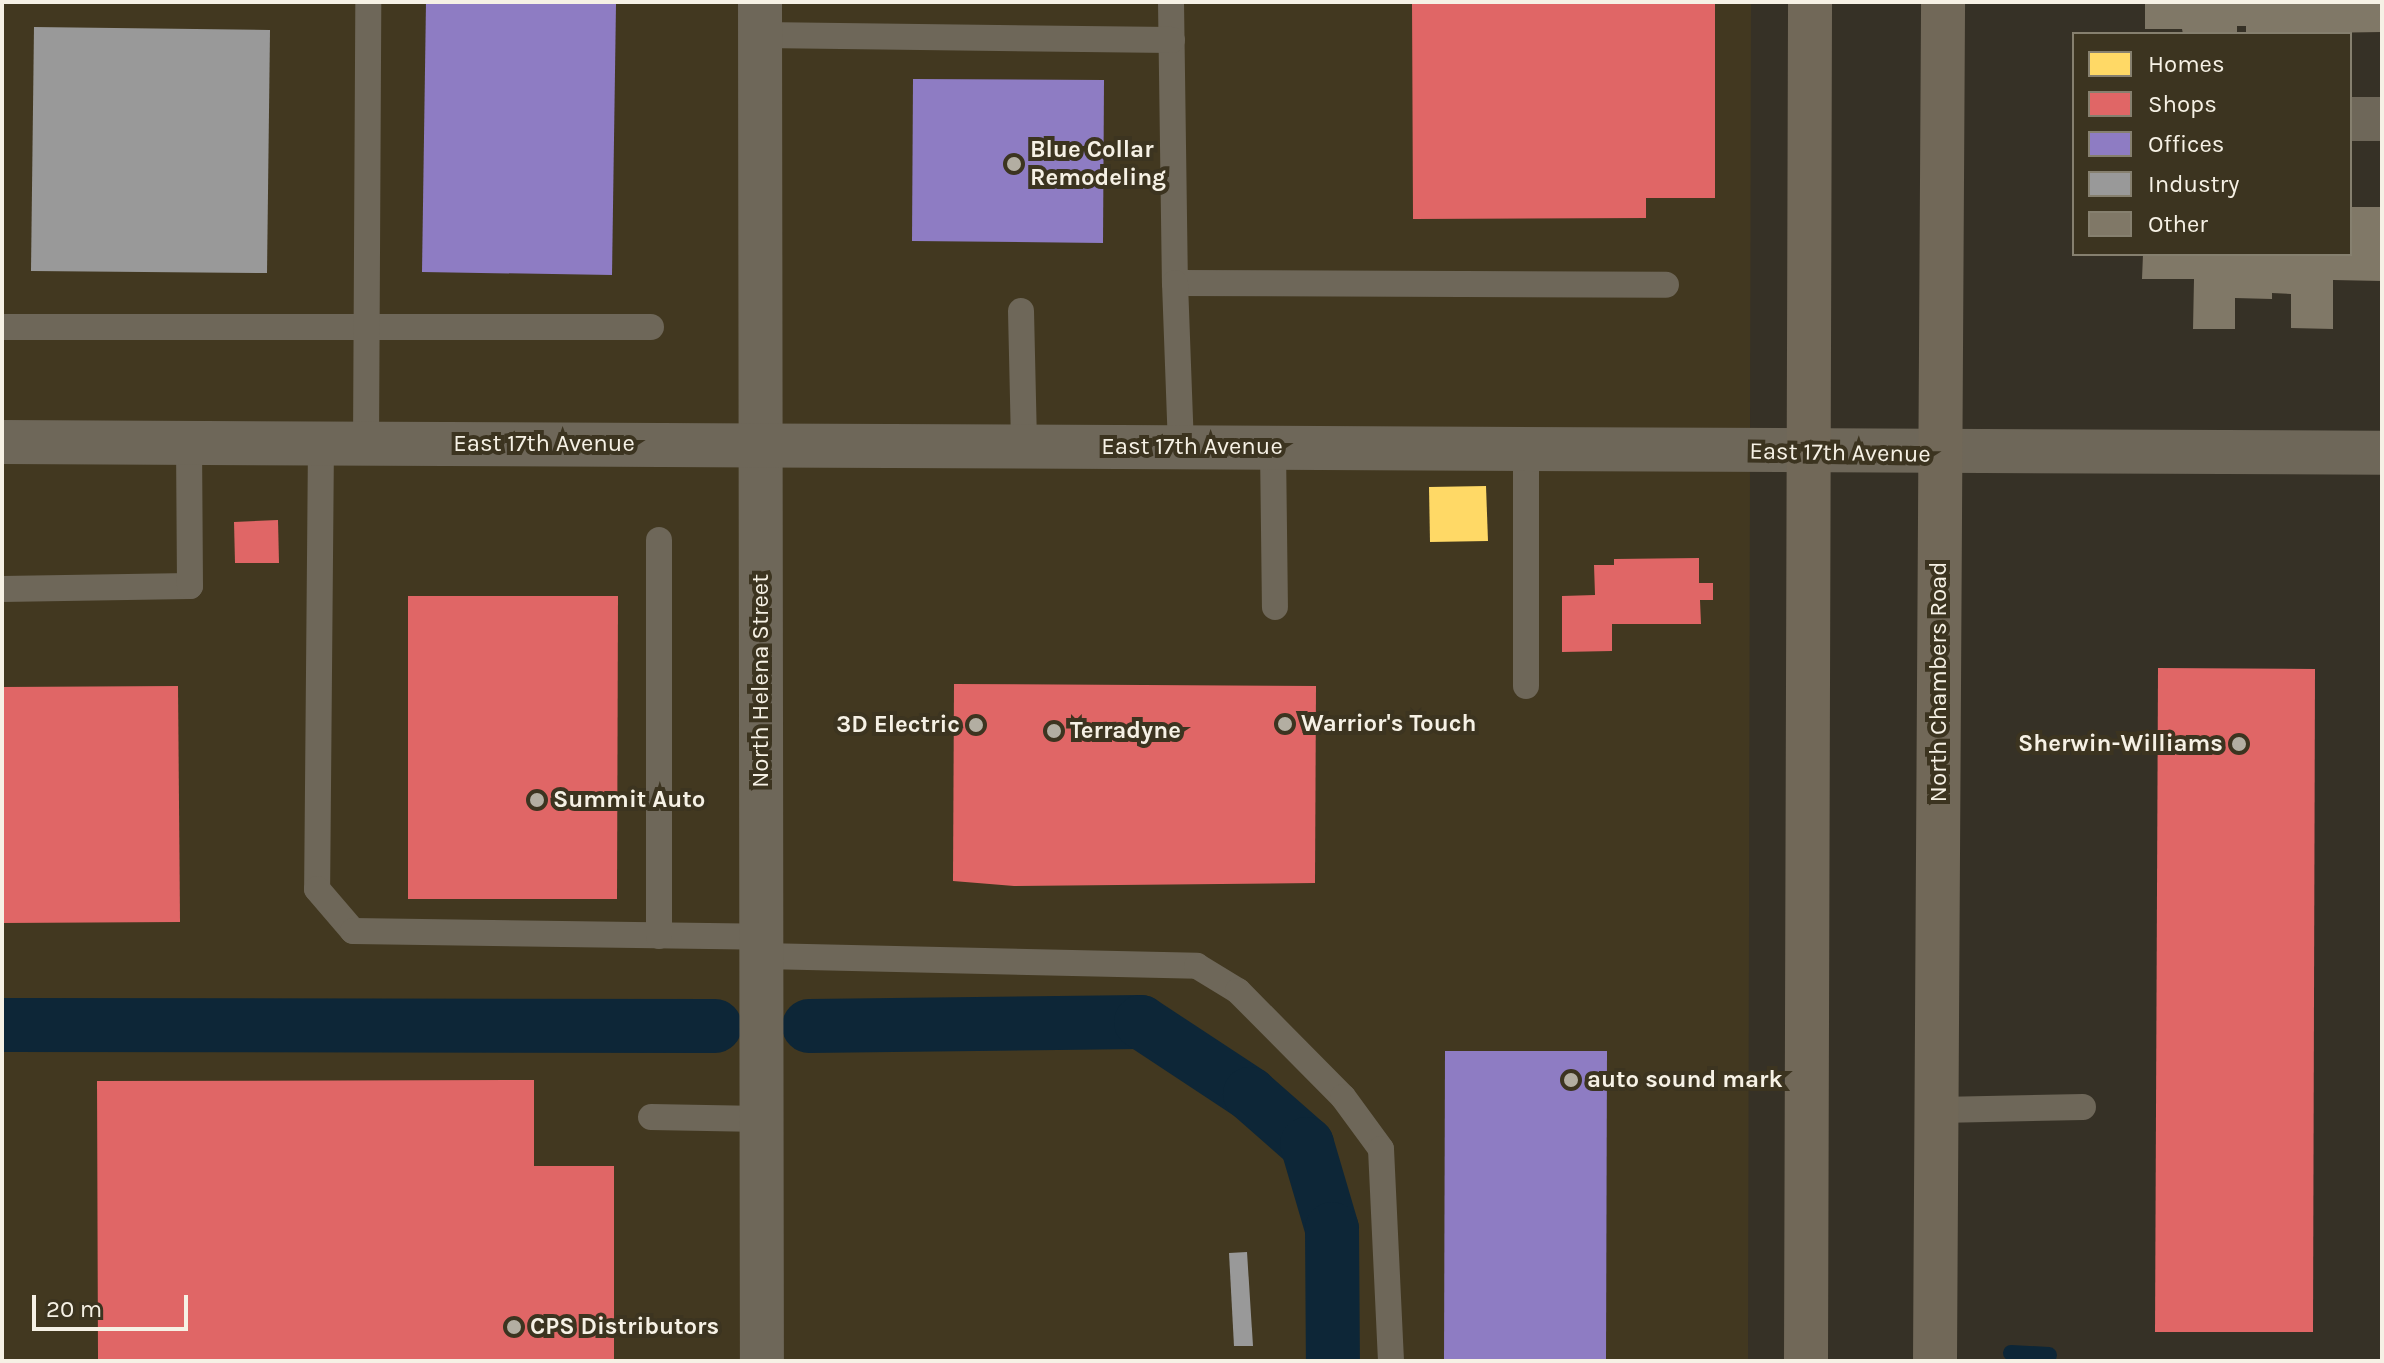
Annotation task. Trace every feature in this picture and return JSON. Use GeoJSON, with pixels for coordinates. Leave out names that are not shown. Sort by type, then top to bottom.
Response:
{"type":"FeatureCollection","features":[{"type":"Feature","properties":{"kind":"main road"},"geometry":{"type":"LineString","coordinates":[[1806,1361],[1810,2]]}},
{"type":"Feature","properties":{"kind":"main road","name":"North Chambers Road"},"geometry":{"type":"LineString","coordinates":[[1935,1361],[1939,1110],[1943,2]]}},
{"type":"Feature","properties":{"kind":"street","name":"North Helena Street"},"geometry":{"type":"LineString","coordinates":[[760,18],[762,1361]]}},
{"type":"Feature","properties":{"kind":"street"},"geometry":{"type":"LineString","coordinates":[[2352,119],[2382,119]]}},
{"type":"Feature","properties":{"kind":"street","name":"East 17th Avenue"},"geometry":{"type":"LineString","coordinates":[[2,442],[1939,454],[2382,453]]}},
{"type":"Feature","properties":{"kind":"lane"},"geometry":{"type":"LineString","coordinates":[[366,444],[368,2]]}},
{"type":"Feature","properties":{"kind":"lane"},"geometry":{"type":"LineString","coordinates":[[1175,5],[1172,40],[1175,283],[1181,447]]}},
{"type":"Feature","properties":{"kind":"lane"},"geometry":{"type":"LineString","coordinates":[[760,18],[1172,40]]}},
{"type":"Feature","properties":{"kind":"lane"},"geometry":{"type":"LineString","coordinates":[[1175,283],[1666,285]]}},
{"type":"Feature","properties":{"kind":"lane"},"geometry":{"type":"LineString","coordinates":[[1021,311],[1024,446]]}},
{"type":"Feature","properties":{"kind":"lane"},"geometry":{"type":"LineString","coordinates":[[2,327],[651,327]]}},
{"type":"Feature","properties":{"kind":"lane"},"geometry":{"type":"LineString","coordinates":[[2,589],[190,586],[189,443]]}},
{"type":"Feature","properties":{"kind":"lane"},"geometry":{"type":"LineString","coordinates":[[321,443],[317,889],[353,931],[659,936],[763,947],[1197,966],[1238,991],[1343,1097],[1381,1149],[1391,1361]]}},
{"type":"Feature","properties":{"kind":"lane"},"geometry":{"type":"LineString","coordinates":[[1273,448],[1275,607]]}},
{"type":"Feature","properties":{"kind":"lane"},"geometry":{"type":"LineString","coordinates":[[1526,450],[1526,686]]}},
{"type":"Feature","properties":{"kind":"lane"},"geometry":{"type":"LineString","coordinates":[[659,540],[659,936]]}},
{"type":"Feature","properties":{"kind":"lane"},"geometry":{"type":"LineString","coordinates":[[1939,1110],[2083,1107]]}},
{"type":"Feature","properties":{"kind":"lane"},"geometry":{"type":"LineString","coordinates":[[651,1117],[762,1119]]}},
{"type":"Feature","properties":{"kind":"shaded area"},"geometry":{"type":"Polygon","coordinates":[[[2,2],[1751,2],[1748,1361],[2,1361],[2,2]]]}},
{"type":"Feature","properties":{"kind":"building: Homes"},"geometry":{"type":"Polygon","coordinates":[[[1486,486],[1488,541],[1430,542],[1429,487],[1486,486]]]}},
{"type":"Feature","properties":{"kind":"building: Shops"},"geometry":{"type":"Polygon","coordinates":[[[1412,2],[1715,2],[1715,198],[1646,198],[1646,218],[1413,219],[1412,2]]]}},
{"type":"Feature","properties":{"kind":"building: Shops"},"geometry":{"type":"Polygon","coordinates":[[[278,520],[279,563],[235,563],[234,522],[278,520]]]}},
{"type":"Feature","properties":{"kind":"building: Shops"},"geometry":{"type":"Polygon","coordinates":[[[1699,558],[1699,583],[1713,583],[1713,600],[1700,600],[1701,624],[1612,624],[1612,651],[1562,652],[1562,596],[1595,595],[1594,565],[1614,565],[1614,559],[1699,558]]]}},
{"type":"Feature","properties":{"kind":"building: Shops"},"geometry":{"type":"Polygon","coordinates":[[[408,596],[618,596],[617,899],[408,899],[408,596]]]}},
{"type":"Feature","properties":{"kind":"building: Shops"},"geometry":{"type":"Polygon","coordinates":[[[2158,668],[2315,669],[2313,1332],[2155,1332],[2158,668]]]}},
{"type":"Feature","properties":{"kind":"building: Shops"},"geometry":{"type":"Polygon","coordinates":[[[954,684],[1316,686],[1315,883],[1014,886],[953,881],[954,684]]]}},
{"type":"Feature","properties":{"kind":"building: Shops"},"geometry":{"type":"Polygon","coordinates":[[[178,686],[180,922],[2,923],[2,687],[178,686]]]}},
{"type":"Feature","properties":{"kind":"building: Shops"},"geometry":{"type":"Polygon","coordinates":[[[534,1080],[534,1166],[614,1166],[614,1361],[98,1361],[97,1081],[534,1080]]]}},
{"type":"Feature","properties":{"kind":"building: Offices"},"geometry":{"type":"Polygon","coordinates":[[[426,2],[616,4],[612,275],[422,272],[426,2]]]}},
{"type":"Feature","properties":{"kind":"building: Offices"},"geometry":{"type":"Polygon","coordinates":[[[913,79],[1104,80],[1103,243],[912,241],[913,79]]]}},
{"type":"Feature","properties":{"kind":"building: Offices"},"geometry":{"type":"Polygon","coordinates":[[[1445,1051],[1607,1051],[1606,1361],[1444,1361],[1445,1051]]]}},
{"type":"Feature","properties":{"kind":"building: Industry"},"geometry":{"type":"Polygon","coordinates":[[[34,27],[270,30],[267,273],[31,271],[34,27]]]}},
{"type":"Feature","properties":{"kind":"building: Industry"},"geometry":{"type":"Polygon","coordinates":[[[1247,1252],[1253,1346],[1234,1346],[1229,1253],[1247,1252]]]}},
{"type":"Feature","properties":{"kind":"building: Other"},"geometry":{"type":"Polygon","coordinates":[[[2145,2],[2382,2],[2382,32],[2246,32],[2246,26],[2237,26],[2237,32],[2145,29],[2145,2]]]}},
{"type":"Feature","properties":{"kind":"building: Other"},"geometry":{"type":"Polygon","coordinates":[[[2352,207],[2382,207],[2382,281],[2333,280],[2333,329],[2291,328],[2291,294],[2272,293],[2272,299],[2235,298],[2235,329],[2193,329],[2194,279],[2142,279],[2143,256],[2352,256],[2352,207]]]}},
{"type":"Feature","properties":{"kind":"waterway"},"geometry":{"type":"LineString","coordinates":[[809,1026],[1141,1022],[1250,1094],[1307,1144],[1332,1229],[1333,1361]]}},
{"type":"Feature","properties":{"kind":"waterway"},"geometry":{"type":"LineString","coordinates":[[2,1025],[715,1026]]}},
{"type":"Feature","properties":{"kind":"waterway"},"geometry":{"type":"LineString","coordinates":[[2011,1353],[2049,1355]]}},
{"type":"Feature","properties":{"kind":"place","name":"Blue Collar Remodeling"},"geometry":{"type":"Point","coordinates":[1014,164]}},
{"type":"Feature","properties":{"kind":"place","name":"Warrior's Touch"},"geometry":{"type":"Point","coordinates":[1285,724]}},
{"type":"Feature","properties":{"kind":"place","name":"3D Electric"},"geometry":{"type":"Point","coordinates":[976,725]}},
{"type":"Feature","properties":{"kind":"place","name":"Terradyne"},"geometry":{"type":"Point","coordinates":[1054,731]}},
{"type":"Feature","properties":{"kind":"place","name":"Sherwin-Williams"},"geometry":{"type":"Point","coordinates":[2239,744]}},
{"type":"Feature","properties":{"kind":"place","name":"Summit Auto"},"geometry":{"type":"Point","coordinates":[537,800]}},
{"type":"Feature","properties":{"kind":"place","name":"auto sound mark"},"geometry":{"type":"Point","coordinates":[1571,1080]}},
{"type":"Feature","properties":{"kind":"place","name":"CPS Distributors"},"geometry":{"type":"Point","coordinates":[514,1327]}}]}
